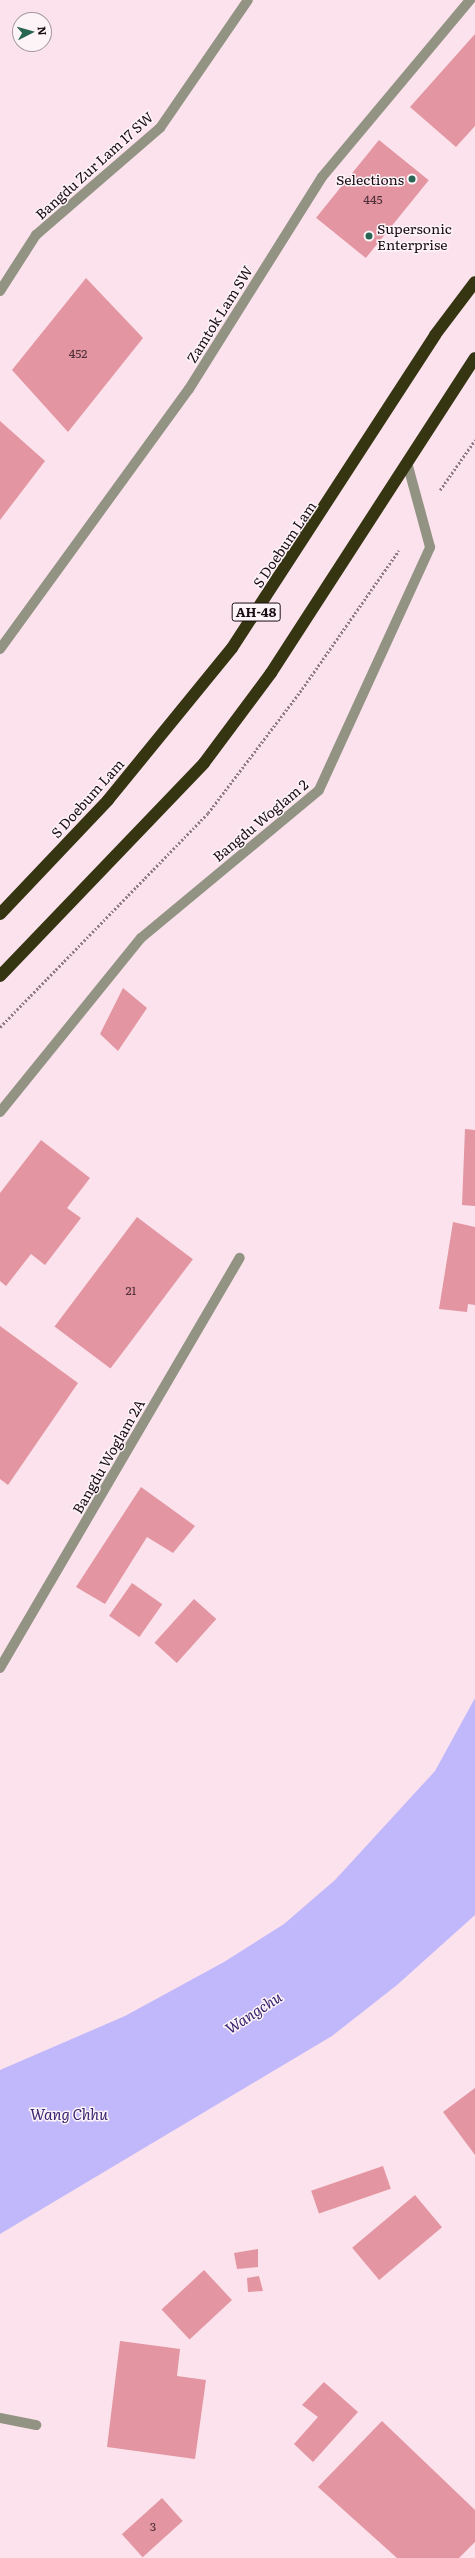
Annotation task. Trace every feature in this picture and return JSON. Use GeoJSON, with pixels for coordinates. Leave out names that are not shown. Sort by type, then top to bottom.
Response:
{"type":"FeatureCollection","features":[{"type":"Feature","properties":{"kind":"highway","name":"S Doebum Lam"},"geometry":{"type":"LineString","coordinates":[[0,914],[108,800],[232,648],[435,335],[475,282]]}},
{"type":"Feature","properties":{"kind":"highway","name":"AH-48"},"geometry":{"type":"LineString","coordinates":[[0,976],[204,763],[271,673],[408,466],[475,358]]}},
{"type":"Feature","properties":{"kind":"street","name":"Bangdu Zur Lam 17 SW"},"geometry":{"type":"LineString","coordinates":[[0,291],[36,235],[160,128],[248,0]]}},
{"type":"Feature","properties":{"kind":"street","name":"Zamtok Lam SW"},"geometry":{"type":"LineString","coordinates":[[0,649],[189,389],[322,177],[470,0]]}},
{"type":"Feature","properties":{"kind":"street","name":"Bangdu Woglam 2"},"geometry":{"type":"LineString","coordinates":[[0,1112],[141,938],[319,790],[430,548],[408,466]]}},
{"type":"Feature","properties":{"kind":"street","name":"Bangdu Woglam 2A"},"geometry":{"type":"LineString","coordinates":[[0,1668],[240,1258]]}},
{"type":"Feature","properties":{"kind":"street"},"geometry":{"type":"LineString","coordinates":[[0,2418],[36,2425]]}},
{"type":"Feature","properties":{"kind":"water","name":"Wang Chhu"},"geometry":{"type":"Polygon","coordinates":[[[475,1698],[475,1915],[397,1985],[332,2036],[0,2234],[0,2070],[125,2016],[224,1962],[284,1924],[335,1880],[435,1771],[475,1698]]]}},
{"type":"Feature","properties":{"kind":"building"},"geometry":{"type":"Polygon","coordinates":[[[475,34],[475,126],[456,147],[410,107],[475,34]]]}},
{"type":"Feature","properties":{"kind":"building"},"geometry":{"type":"Polygon","coordinates":[[[379,140],[429,180],[366,258],[316,218],[379,140]]]}},
{"type":"Feature","properties":{"kind":"building"},"geometry":{"type":"Polygon","coordinates":[[[86,278],[143,338],[68,432],[12,370],[86,278]]]}},
{"type":"Feature","properties":{"kind":"building"},"geometry":{"type":"Polygon","coordinates":[[[0,421],[45,461],[0,520],[0,421]]]}},
{"type":"Feature","properties":{"kind":"building"},"geometry":{"type":"Polygon","coordinates":[[[123,988],[147,1008],[118,1051],[100,1034],[123,988]]]}},
{"type":"Feature","properties":{"kind":"building"},"geometry":{"type":"Polygon","coordinates":[[[465,1129],[475,1130],[475,1206],[462,1205],[465,1129]]]}},
{"type":"Feature","properties":{"kind":"building"},"geometry":{"type":"Polygon","coordinates":[[[41,1140],[90,1178],[67,1208],[81,1218],[45,1265],[31,1254],[6,1286],[0,1281],[0,1193],[41,1140]]]}},
{"type":"Feature","properties":{"kind":"building"},"geometry":{"type":"Polygon","coordinates":[[[137,1217],[193,1259],[110,1369],[55,1326],[137,1217]]]}},
{"type":"Feature","properties":{"kind":"building"},"geometry":{"type":"Polygon","coordinates":[[[453,1222],[475,1227],[475,1305],[468,1304],[467,1312],[439,1309],[453,1222]]]}},
{"type":"Feature","properties":{"kind":"building"},"geometry":{"type":"Polygon","coordinates":[[[0,1326],[78,1383],[8,1485],[0,1479],[0,1326]]]}},
{"type":"Feature","properties":{"kind":"building"},"geometry":{"type":"Polygon","coordinates":[[[141,1487],[195,1526],[173,1553],[147,1537],[105,1604],[76,1587],[141,1487]]]}},
{"type":"Feature","properties":{"kind":"building"},"geometry":{"type":"Polygon","coordinates":[[[132,1583],[162,1604],[139,1637],[109,1616],[132,1583]]]}},
{"type":"Feature","properties":{"kind":"building"},"geometry":{"type":"Polygon","coordinates":[[[194,1599],[216,1619],[177,1663],[155,1643],[194,1599]]]}},
{"type":"Feature","properties":{"kind":"building"},"geometry":{"type":"Polygon","coordinates":[[[475,2088],[475,2155],[443,2112],[475,2088]]]}},
{"type":"Feature","properties":{"kind":"building"},"geometry":{"type":"Polygon","coordinates":[[[383,2166],[391,2189],[319,2213],[311,2191],[383,2166]]]}},
{"type":"Feature","properties":{"kind":"building"},"geometry":{"type":"Polygon","coordinates":[[[415,2195],[442,2227],[379,2280],[352,2248],[415,2195]]]}},
{"type":"Feature","properties":{"kind":"building"},"geometry":{"type":"Polygon","coordinates":[[[258,2249],[258,2267],[237,2269],[234,2253],[258,2249]]]}},
{"type":"Feature","properties":{"kind":"building"},"geometry":{"type":"Polygon","coordinates":[[[204,2270],[232,2300],[190,2340],[162,2310],[204,2270]]]}},
{"type":"Feature","properties":{"kind":"building"},"geometry":{"type":"Polygon","coordinates":[[[259,2276],[263,2291],[248,2292],[247,2278],[259,2276]]]}},
{"type":"Feature","properties":{"kind":"building"},"geometry":{"type":"Polygon","coordinates":[[[120,2341],[180,2349],[177,2376],[206,2380],[195,2459],[107,2447],[120,2341]]]}},
{"type":"Feature","properties":{"kind":"building"},"geometry":{"type":"Polygon","coordinates":[[[324,2382],[358,2412],[313,2462],[294,2444],[318,2417],[302,2405],[324,2382]]]}},
{"type":"Feature","properties":{"kind":"building"},"geometry":{"type":"Polygon","coordinates":[[[382,2421],[475,2510],[475,2542],[459,2558],[397,2558],[318,2487],[382,2421]]]}},
{"type":"Feature","properties":{"kind":"building"},"geometry":{"type":"Polygon","coordinates":[[[162,2498],[183,2521],[143,2557],[122,2534],[162,2498]]]}},
{"type":"Feature","properties":{"kind":"place","name":"Selections"},"geometry":{"type":"Point","coordinates":[412,179]}},
{"type":"Feature","properties":{"kind":"place","name":"Supersonic Enterprise"},"geometry":{"type":"Point","coordinates":[369,236]}},
{"type":"Feature","properties":{"kind":"water label","name":"Wangchu"},"geometry":{"type":"Point","coordinates":[253,2012]}}]}
